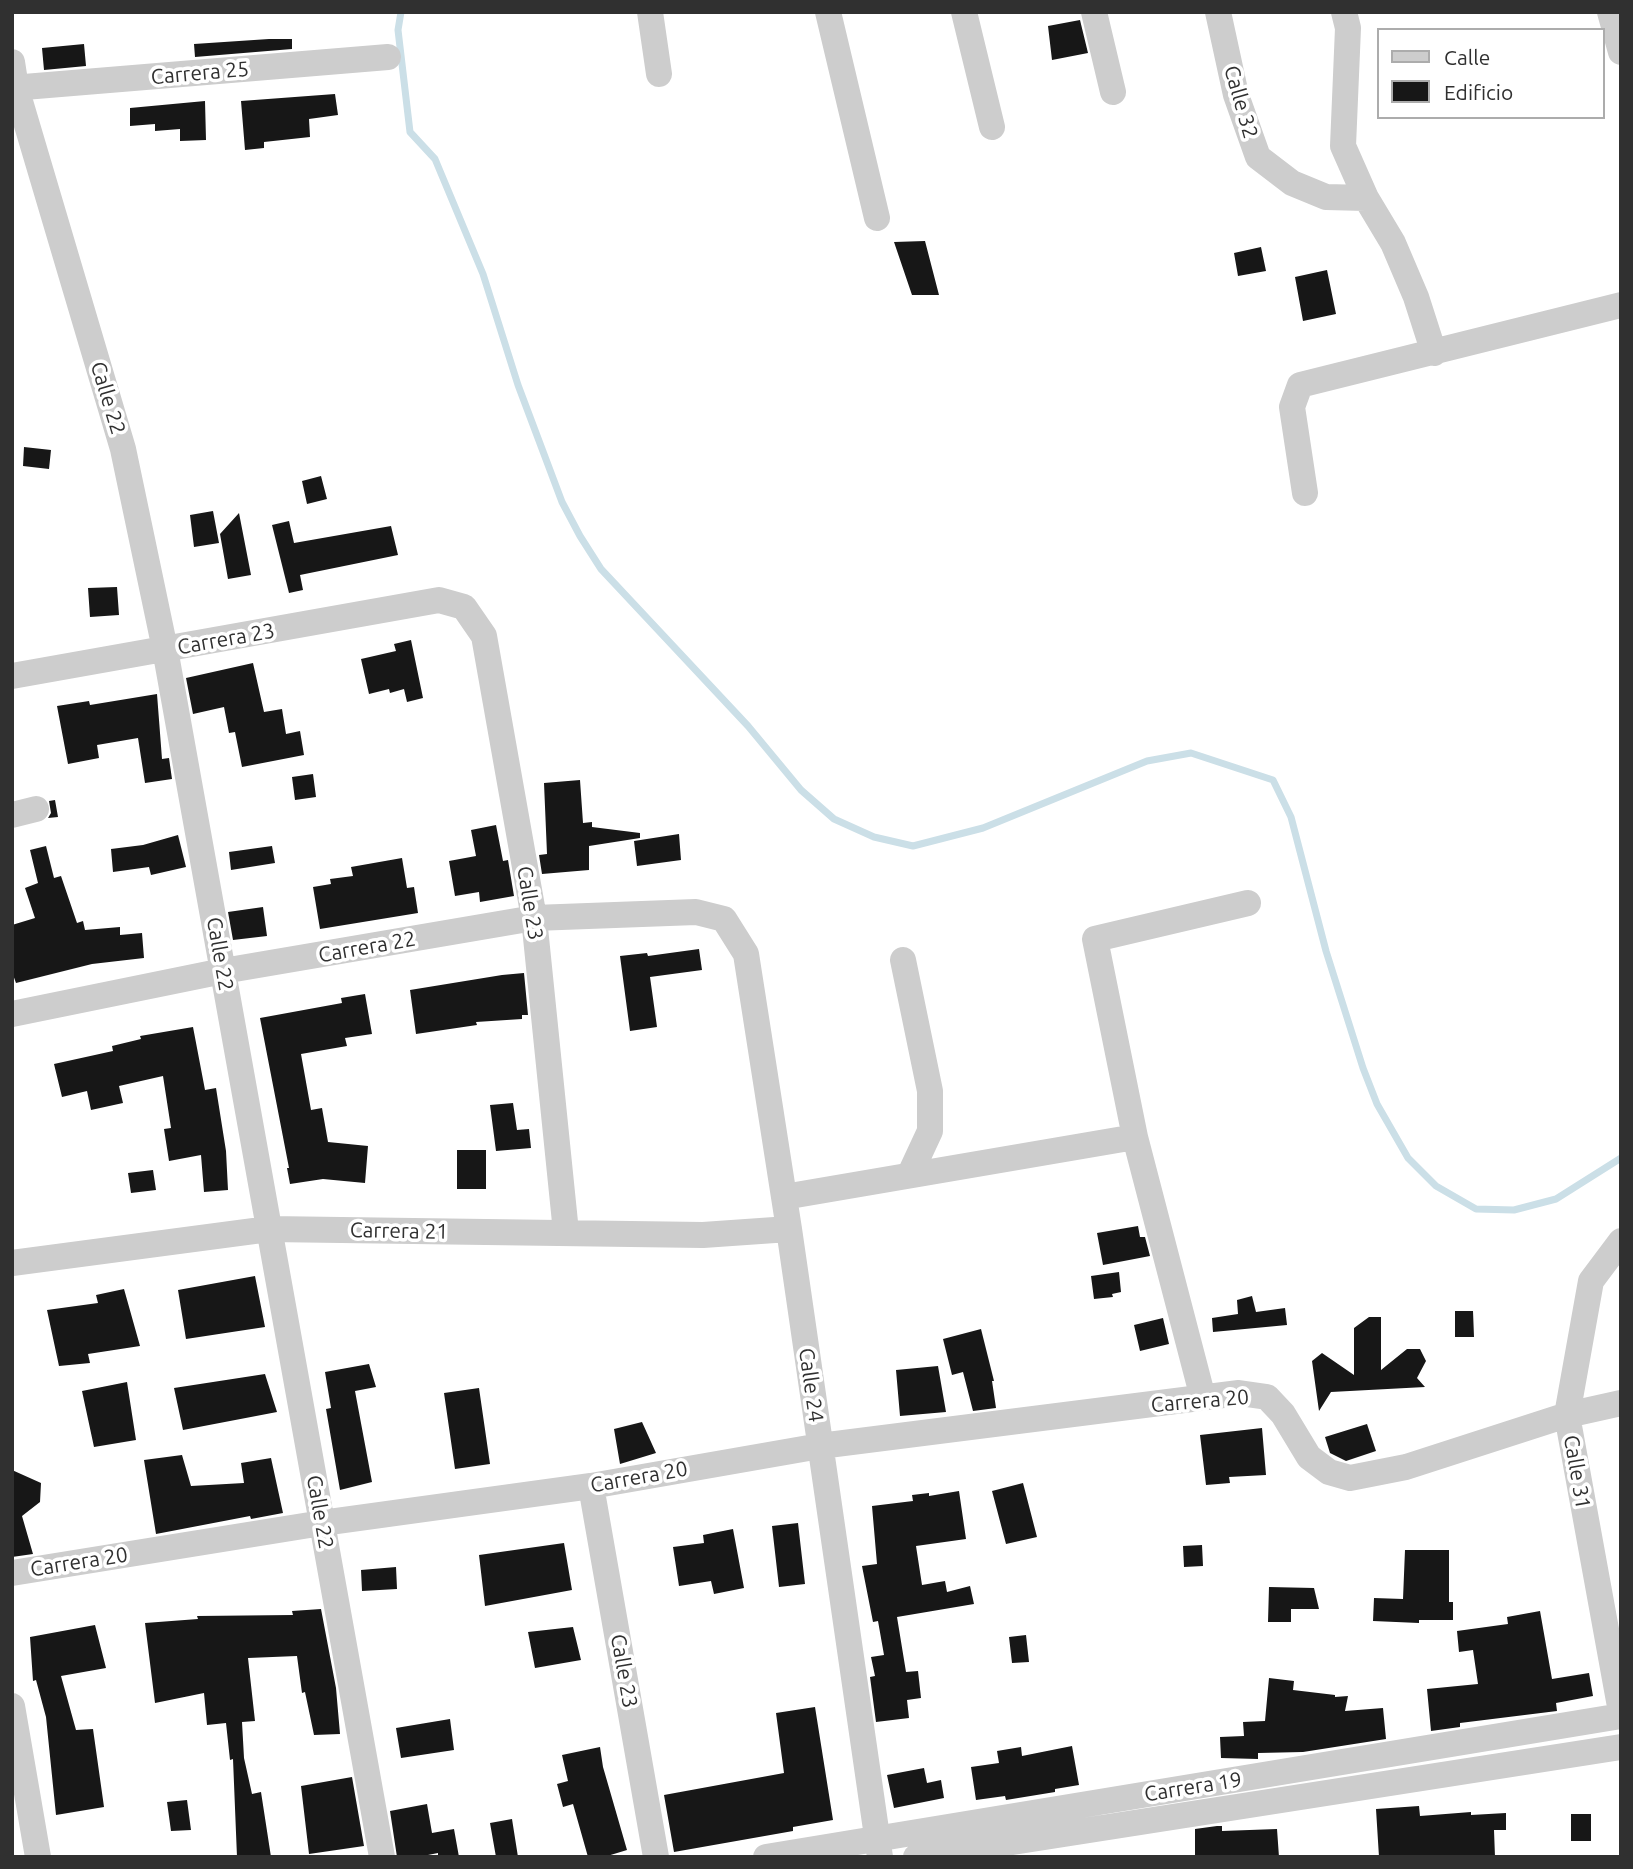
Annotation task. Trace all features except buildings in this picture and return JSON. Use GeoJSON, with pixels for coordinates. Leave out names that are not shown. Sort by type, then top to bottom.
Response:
{"type":"FeatureCollection","features":[{"type":"Feature","properties":{"kind":"street"},"geometry":{"type":"LineString","coordinates":[[650,12],[659,74]]}},
{"type":"Feature","properties":{"kind":"street"},"geometry":{"type":"LineString","coordinates":[[828,12],[877,218]]}},
{"type":"Feature","properties":{"kind":"street"},"geometry":{"type":"LineString","coordinates":[[964,12],[992,127]]}},
{"type":"Feature","properties":{"kind":"street"},"geometry":{"type":"LineString","coordinates":[[1094,12],[1113,92]]}},
{"type":"Feature","properties":{"kind":"street","name":"Calle 32"},"geometry":{"type":"LineString","coordinates":[[1218,12],[1236,95],[1258,157],[1292,183],[1326,197],[1366,198]]}},
{"type":"Feature","properties":{"kind":"street"},"geometry":{"type":"LineString","coordinates":[[1610,12],[1621,52]]}},
{"type":"Feature","properties":{"kind":"street"},"geometry":{"type":"LineString","coordinates":[[1346,20],[1343,146],[1366,198],[1393,243],[1416,297],[1434,353]]}},
{"type":"Feature","properties":{"kind":"street","name":"Carrera 25"},"geometry":{"type":"LineString","coordinates":[[14,79],[388,57]]}},
{"type":"Feature","properties":{"kind":"street","name":"Calle 22"},"geometry":{"type":"LineString","coordinates":[[14,79],[123,449],[165,649],[382,1857]]}},
{"type":"Feature","properties":{"kind":"street"},"geometry":{"type":"LineString","coordinates":[[1305,493],[1292,407],[1300,385],[1621,305]]}},
{"type":"Feature","properties":{"kind":"street","name":"Carrera 23"},"geometry":{"type":"LineString","coordinates":[[12,676],[439,600]]}},
{"type":"Feature","properties":{"kind":"street","name":"Calle 23"},"geometry":{"type":"LineString","coordinates":[[439,600],[464,607],[484,636],[534,918],[566,1232]]}},
{"type":"Feature","properties":{"kind":"street"},"geometry":{"type":"LineString","coordinates":[[1203,1398],[1136,1137],[1095,939],[1248,902]]}},
{"type":"Feature","properties":{"kind":"street","name":"Carrera 22"},"geometry":{"type":"LineString","coordinates":[[12,1013],[223,971],[534,918],[696,912],[724,919]]}},
{"type":"Feature","properties":{"kind":"street","name":"Calle 24"},"geometry":{"type":"LineString","coordinates":[[724,919],[746,954],[879,1848]]}},
{"type":"Feature","properties":{"kind":"street"},"geometry":{"type":"LineString","coordinates":[[903,960],[930,1091],[930,1131],[910,1174]]}},
{"type":"Feature","properties":{"kind":"street"},"geometry":{"type":"LineString","coordinates":[[784,1197],[1136,1137]]}},
{"type":"Feature","properties":{"kind":"street","name":"Carrera 21"},"geometry":{"type":"LineString","coordinates":[[12,1263],[269,1229],[703,1235],[789,1229]]}},
{"type":"Feature","properties":{"kind":"street","name":"Calle 31"},"geometry":{"type":"LineString","coordinates":[[1621,1241],[1591,1281],[1567,1415],[1621,1714]]}},
{"type":"Feature","properties":{"kind":"street","name":"Carrera 20"},"geometry":{"type":"LineString","coordinates":[[12,1573],[322,1523],[591,1486],[820,1446],[1239,1394],[1267,1397],[1283,1414],[1309,1457],[1328,1472],[1350,1478],[1406,1467],[1567,1415]]}},
{"type":"Feature","properties":{"kind":"street"},"geometry":{"type":"LineString","coordinates":[[1567,1415],[1621,1404]]}},
{"type":"Feature","properties":{"kind":"street","name":"Calle 23"},"geometry":{"type":"LineString","coordinates":[[591,1486],[656,1857]]}},
{"type":"Feature","properties":{"kind":"street"},"geometry":{"type":"LineString","coordinates":[[12,1706],[38,1857]]}},
{"type":"Feature","properties":{"kind":"street","name":"Carrera 19"},"geometry":{"type":"LineString","coordinates":[[766,1857],[879,1848],[1621,1714]]}},
{"type":"Feature","properties":{"kind":"street","name":"Carrera 19"},"geometry":{"type":"LineString","coordinates":[[916,1857],[1621,1747]]}},
{"type":"Feature","properties":{"kind":"waterway"},"geometry":{"type":"LineString","coordinates":[[401,12],[398,30],[410,132],[435,159],[483,274],[518,385],[562,502],[601,569],[748,726],[801,790],[834,819],[874,837],[913,846],[983,828],[1147,761],[1191,753],[1273,780],[1291,817],[1326,951],[1363,1068],[1377,1104],[1408,1158],[1436,1186],[1476,1209],[1514,1210],[1556,1199],[1621,1158]]}}]}
